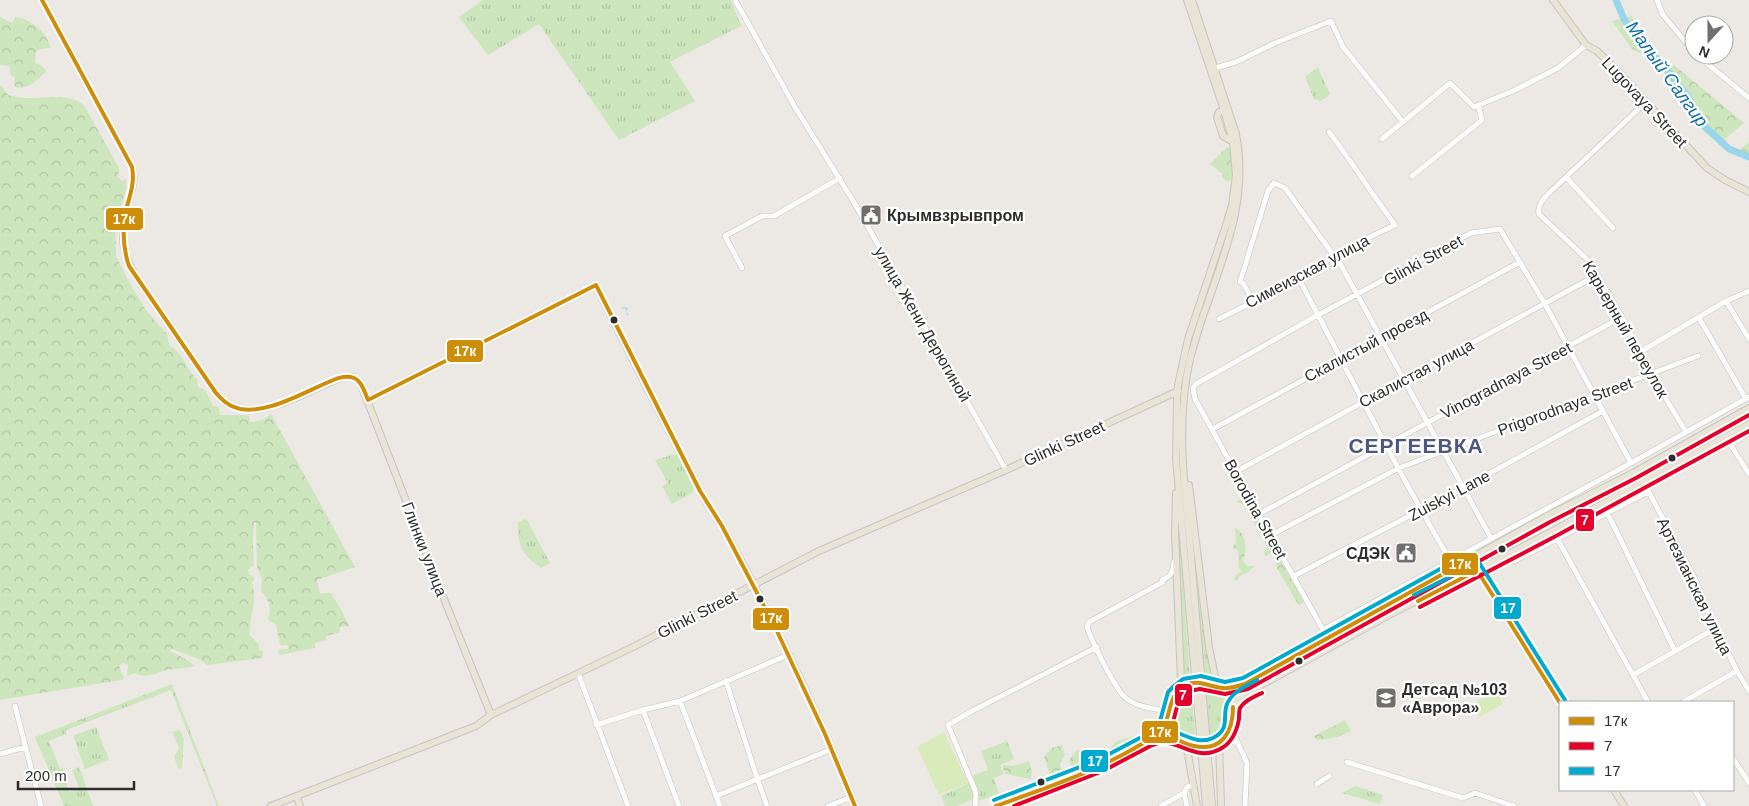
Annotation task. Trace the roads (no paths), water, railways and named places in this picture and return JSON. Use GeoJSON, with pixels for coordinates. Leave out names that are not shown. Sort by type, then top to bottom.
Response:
{"type":"FeatureCollection","features":[{"type":"Feature","properties":{"kind":"main road","name":"Глинки улица"},"geometry":{"type":"LineString","coordinates":[[42,0],[132,168],[134,180],[123,227],[124,247],[127,261],[147,294],[220,399],[233,408],[265,409],[343,377],[353,377],[360,382],[491,715]]}},
{"type":"Feature","properties":{"kind":"main road"},"geometry":{"type":"LineString","coordinates":[[1187,0],[1226,109],[1233,142],[1236,175],[1232,204],[1223,238],[1188,339],[1178,391],[1176,459],[1198,674]]}},
{"type":"Feature","properties":{"kind":"main road"},"geometry":{"type":"LineString","coordinates":[[1192,0],[1215,68],[1240,155],[1241,181],[1232,229],[1206,307],[1186,376],[1183,406],[1184,466],[1205,759],[1206,806]]}},
{"type":"Feature","properties":{"kind":"main road","name":"Lugovaya Street"},"geometry":{"type":"LineString","coordinates":[[1553,0],[1586,45],[1597,51],[1707,168],[1749,192]]}},
{"type":"Feature","properties":{"kind":"main road"},"geometry":{"type":"LineString","coordinates":[[368,400],[596,285],[677,446],[753,585],[788,655],[832,749],[856,806]]}},
{"type":"Feature","properties":{"kind":"main road","name":"Glinki Street"},"geometry":{"type":"LineString","coordinates":[[271,806],[290,803],[297,797],[472,727],[491,715],[635,646],[850,537],[1006,470],[1178,391]]}},
{"type":"Feature","properties":{"kind":"main road"},"geometry":{"type":"LineString","coordinates":[[1176,692],[1185,685],[1198,682],[1228,688],[1245,684],[1470,559],[1749,408]]}},
{"type":"Feature","properties":{"kind":"main road"},"geometry":{"type":"LineString","coordinates":[[1233,707],[1243,695],[1252,690],[1389,615],[1553,532],[1749,424]]}},
{"type":"Feature","properties":{"kind":"main road"},"geometry":{"type":"LineString","coordinates":[[1708,431],[1707,439],[1715,443]]}},
{"type":"Feature","properties":{"kind":"main road"},"geometry":{"type":"LineString","coordinates":[[1184,466],[1189,484],[1209,647],[1219,687],[1226,693],[1233,707],[1234,716],[1231,728],[1222,741],[1221,806]]}},
{"type":"Feature","properties":{"kind":"main road"},"geometry":{"type":"LineString","coordinates":[[996,806],[1105,764],[1156,736],[1164,728],[1168,719],[1172,698],[1181,680],[1175,501],[1178,487]]}},
{"type":"Feature","properties":{"kind":"main road"},"geometry":{"type":"LineString","coordinates":[[1470,559],[1559,701]]}},
{"type":"Feature","properties":{"kind":"main road"},"geometry":{"type":"LineString","coordinates":[[1168,719],[1173,730],[1186,743],[1204,747],[1222,741]]}},
{"type":"Feature","properties":{"kind":"main road"},"geometry":{"type":"LineString","coordinates":[[1156,736],[1169,735],[1179,738]]}},
{"type":"Feature","properties":{"kind":"main road"},"geometry":{"type":"LineString","coordinates":[[1186,743],[1197,806]]}},
{"type":"Feature","properties":{"kind":"main road"},"geometry":{"type":"LineString","coordinates":[[1205,759],[1212,806]]}},
{"type":"Feature","properties":{"kind":"main road"},"geometry":{"type":"LineString","coordinates":[[1615,791],[1624,806]]}},
{"type":"Feature","properties":{"kind":"main road"},"geometry":{"type":"LineString","coordinates":[[297,797],[300,806]]}},
{"type":"Feature","properties":{"kind":"street","name":"улица Жени Дерюгиной"},"geometry":{"type":"LineString","coordinates":[[735,0],[795,107],[840,178],[1006,470]]}},
{"type":"Feature","properties":{"kind":"street"},"geometry":{"type":"LineString","coordinates":[[1657,0],[1663,16],[1684,40]]}},
{"type":"Feature","properties":{"kind":"street"},"geometry":{"type":"LineString","coordinates":[[1215,68],[1236,62],[1275,43],[1332,20],[1343,47],[1403,122]]}},
{"type":"Feature","properties":{"kind":"street"},"geometry":{"type":"LineString","coordinates":[[1382,139],[1450,83],[1471,106],[1478,106],[1558,68],[1586,45]]}},
{"type":"Feature","properties":{"kind":"street"},"geometry":{"type":"LineString","coordinates":[[1709,65],[1749,98]]}},
{"type":"Feature","properties":{"kind":"street"},"geometry":{"type":"LineString","coordinates":[[1613,228],[1566,177],[1646,102]]}},
{"type":"Feature","properties":{"kind":"street"},"geometry":{"type":"LineString","coordinates":[[1412,176],[1482,120],[1478,106]]}},
{"type":"Feature","properties":{"kind":"street","name":"Симеизская улица"},"geometry":{"type":"LineString","coordinates":[[1218,319],[1299,279],[1366,239],[1395,225],[1329,132]]}},
{"type":"Feature","properties":{"kind":"street","name":"Карьерный переулок"},"geometry":{"type":"LineString","coordinates":[[1566,177],[1545,197],[1539,206],[1539,214],[1589,261],[1622,318],[1651,374],[1686,432]]}},
{"type":"Feature","properties":{"kind":"street"},"geometry":{"type":"LineString","coordinates":[[742,268],[725,236],[762,216],[774,216],[840,178]]}},
{"type":"Feature","properties":{"kind":"street"},"geometry":{"type":"LineString","coordinates":[[1253,301],[1240,282],[1268,191],[1274,183],[1285,188],[1336,257],[1491,538]]}},
{"type":"Feature","properties":{"kind":"street","name":"Glinki Street"},"geometry":{"type":"LineString","coordinates":[[1192,388],[1318,315],[1470,233],[1500,228],[1520,262]]}},
{"type":"Feature","properties":{"kind":"street"},"geometry":{"type":"LineString","coordinates":[[1520,262],[1545,304],[1631,463]]}},
{"type":"Feature","properties":{"kind":"street","name":"Скалистый проезд"},"geometry":{"type":"LineString","coordinates":[[1213,429],[1520,262]]}},
{"type":"Feature","properties":{"kind":"street","name":"Скалистая улица"},"geometry":{"type":"LineString","coordinates":[[1235,472],[1597,275]]}},
{"type":"Feature","properties":{"kind":"street"},"geometry":{"type":"LineString","coordinates":[[1299,279],[1420,510],[1450,560]]}},
{"type":"Feature","properties":{"kind":"street"},"geometry":{"type":"LineString","coordinates":[[1640,352],[1726,301],[1749,291]]}},
{"type":"Feature","properties":{"kind":"street"},"geometry":{"type":"LineString","coordinates":[[1726,301],[1749,339]]}},
{"type":"Feature","properties":{"kind":"street","name":"Vinogradnaya Street"},"geometry":{"type":"LineString","coordinates":[[1259,514],[1622,318]]}},
{"type":"Feature","properties":{"kind":"street"},"geometry":{"type":"LineString","coordinates":[[1403,596],[1398,588],[1748,398],[1699,318]]}},
{"type":"Feature","properties":{"kind":"street","name":"Prigorodnaya Street"},"geometry":{"type":"LineString","coordinates":[[1271,535],[1399,468],[1698,356]]}},
{"type":"Feature","properties":{"kind":"street","name":"Borodina Street"},"geometry":{"type":"LineString","coordinates":[[1192,388],[1195,399],[1323,630],[1398,588]]}},
{"type":"Feature","properties":{"kind":"street","name":"Zuiskyi Lane"},"geometry":{"type":"LineString","coordinates":[[1294,576],[1463,488],[1603,411]]}},
{"type":"Feature","properties":{"kind":"street"},"geometry":{"type":"LineString","coordinates":[[1730,444],[1749,433]]}},
{"type":"Feature","properties":{"kind":"street"},"geometry":{"type":"LineString","coordinates":[[1726,437],[1749,474]]}},
{"type":"Feature","properties":{"kind":"street","name":"Артезианская улица"},"geometry":{"type":"LineString","coordinates":[[1643,481],[1694,578],[1737,671],[1748,687]]}},
{"type":"Feature","properties":{"kind":"street"},"geometry":{"type":"LineString","coordinates":[[1514,561],[1648,492]]}},
{"type":"Feature","properties":{"kind":"street"},"geometry":{"type":"LineString","coordinates":[[1603,504],[1675,651]]}},
{"type":"Feature","properties":{"kind":"street"},"geometry":{"type":"LineString","coordinates":[[1553,532],[1647,701]]}},
{"type":"Feature","properties":{"kind":"street"},"geometry":{"type":"LineString","coordinates":[[1168,711],[1136,704],[1125,698],[1114,683],[1088,630],[1088,622],[1163,582],[1162,580],[1170,576],[1176,543]]}},
{"type":"Feature","properties":{"kind":"street"},"geometry":{"type":"LineString","coordinates":[[1633,675],[1716,628]]}},
{"type":"Feature","properties":{"kind":"street"},"geometry":{"type":"LineString","coordinates":[[975,806],[975,790],[948,725],[1097,647]]}},
{"type":"Feature","properties":{"kind":"street"},"geometry":{"type":"LineString","coordinates":[[596,725],[643,710],[680,701],[788,655]]}},
{"type":"Feature","properties":{"kind":"street"},"geometry":{"type":"LineString","coordinates":[[1685,701],[1737,671]]}},
{"type":"Feature","properties":{"kind":"street"},"geometry":{"type":"LineString","coordinates":[[578,673],[628,806]]}},
{"type":"Feature","properties":{"kind":"street"},"geometry":{"type":"LineString","coordinates":[[726,681],[767,806]]}},
{"type":"Feature","properties":{"kind":"street"},"geometry":{"type":"LineString","coordinates":[[680,701],[720,806]]}},
{"type":"Feature","properties":{"kind":"street"},"geometry":{"type":"LineString","coordinates":[[15,706],[41,806]]}},
{"type":"Feature","properties":{"kind":"street"},"geometry":{"type":"LineString","coordinates":[[643,710],[679,806]]}},
{"type":"Feature","properties":{"kind":"street"},"geometry":{"type":"LineString","coordinates":[[1231,728],[1248,763],[1245,806]]}},
{"type":"Feature","properties":{"kind":"street"},"geometry":{"type":"LineString","coordinates":[[1222,741],[1238,742]]}},
{"type":"Feature","properties":{"kind":"street"},"geometry":{"type":"LineString","coordinates":[[0,754],[26,747]]}},
{"type":"Feature","properties":{"kind":"street"},"geometry":{"type":"LineString","coordinates":[[716,796],[832,749]]}},
{"type":"Feature","properties":{"kind":"street"},"geometry":{"type":"LineString","coordinates":[[1734,760],[1749,783]]}},
{"type":"Feature","properties":{"kind":"street"},"geometry":{"type":"LineString","coordinates":[[1347,762],[1463,798],[1475,793],[1514,806]]}},
{"type":"Feature","properties":{"kind":"street"},"geometry":{"type":"LineString","coordinates":[[1317,784],[1329,776]]}},
{"type":"Feature","properties":{"kind":"street"},"geometry":{"type":"LineString","coordinates":[[1161,806],[1184,793],[1187,787],[1194,785]]}},
{"type":"Feature","properties":{"kind":"street"},"geometry":{"type":"LineString","coordinates":[[1696,791],[1704,806]]}},
{"type":"Feature","properties":{"kind":"street"},"geometry":{"type":"LineString","coordinates":[[1184,793],[1186,806]]}},
{"type":"Feature","properties":{"kind":"street"},"geometry":{"type":"LineString","coordinates":[[828,806],[852,797]]}},
{"type":"Feature","properties":{"kind":"waterway","name":"Малый Салгир"},"geometry":{"type":"LineString","coordinates":[[1616,0],[1624,19],[1633,32],[1669,72],[1688,97],[1699,121],[1729,149],[1749,157]]}},
{"type":"Feature","properties":{"kind":"waterway"},"geometry":{"type":"LineString","coordinates":[[622,308],[627,308],[626,311]]}},
{"type":"Feature","properties":{"kind":"place","name":"Крымвзрывпром"},"geometry":{"type":"Point","coordinates":[871,215]}},
{"type":"Feature","properties":{"kind":"place","name":"СДЭК"},"geometry":{"type":"Point","coordinates":[1406,553]}},
{"type":"Feature","properties":{"kind":"place","name":"Детсад №103 «Аврора»"},"geometry":{"type":"Point","coordinates":[1386,698]}},
{"type":"Feature","properties":{"kind":"district","name":"СЕРГЕЕВКА"},"geometry":{"type":"Point","coordinates":[1416,446]}}]}
